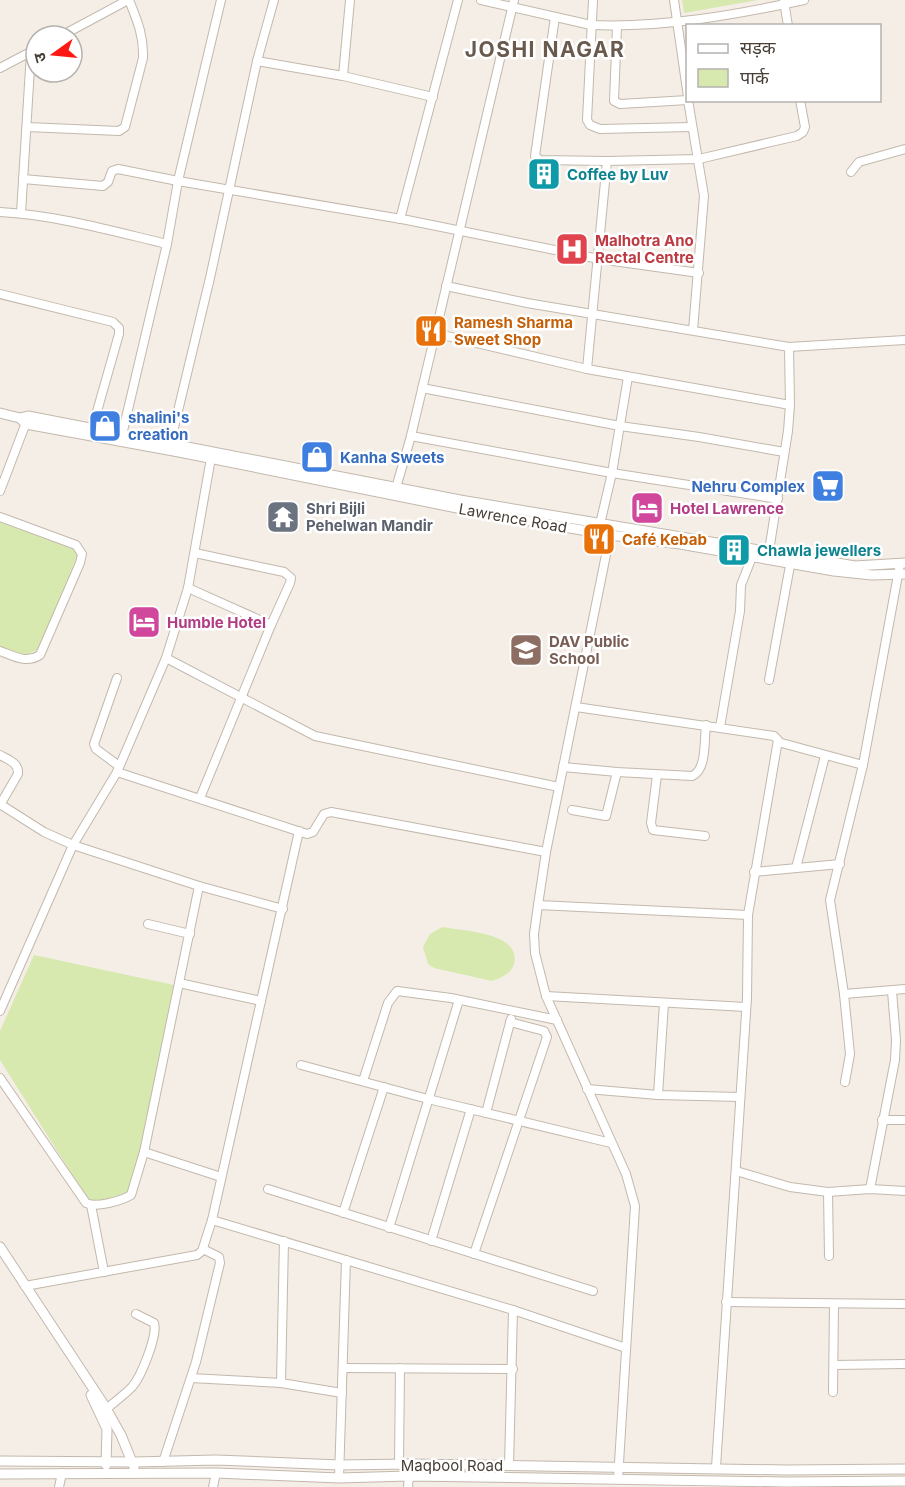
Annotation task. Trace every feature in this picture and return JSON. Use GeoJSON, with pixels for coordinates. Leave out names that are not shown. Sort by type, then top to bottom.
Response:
{"type":"FeatureCollection","features":[{"type":"Feature","properties":{"kind":"street"},"geometry":{"type":"LineString","coordinates":[[27,127],[119,130],[125,127],[143,58],[141,29],[128,0],[83,24]]}},
{"type":"Feature","properties":{"kind":"street"},"geometry":{"type":"LineString","coordinates":[[122,435],[167,244],[178,181],[220,0]]}},
{"type":"Feature","properties":{"kind":"street"},"geometry":{"type":"LineString","coordinates":[[170,444],[257,61],[274,0]]}},
{"type":"Feature","properties":{"kind":"street"},"geometry":{"type":"LineString","coordinates":[[343,76],[350,0]]}},
{"type":"Feature","properties":{"kind":"street"},"geometry":{"type":"LineString","coordinates":[[400,219],[458,0]]}},
{"type":"Feature","properties":{"kind":"street"},"geometry":{"type":"LineString","coordinates":[[481,0],[513,3],[555,17],[591,25],[617,26],[676,22],[804,0]]}},
{"type":"Feature","properties":{"kind":"street"},"geometry":{"type":"LineString","coordinates":[[593,0],[587,120],[590,125],[600,129],[692,127]]}},
{"type":"Feature","properties":{"kind":"street"},"geometry":{"type":"LineString","coordinates":[[674,0],[686,86]]}},
{"type":"Feature","properties":{"kind":"street"},"geometry":{"type":"LineString","coordinates":[[784,2],[788,24]]}},
{"type":"Feature","properties":{"kind":"street"},"geometry":{"type":"LineString","coordinates":[[396,489],[411,436],[513,3]]}},
{"type":"Feature","properties":{"kind":"street"},"geometry":{"type":"LineString","coordinates":[[555,17],[535,156],[540,160],[699,159],[801,134],[805,127],[800,102]]}},
{"type":"Feature","properties":{"kind":"street"},"geometry":{"type":"LineString","coordinates":[[617,26],[614,101],[620,104],[686,99]]}},
{"type":"Feature","properties":{"kind":"street"},"geometry":{"type":"LineString","coordinates":[[0,68],[24,56]]}},
{"type":"Feature","properties":{"kind":"street"},"geometry":{"type":"LineString","coordinates":[[257,61],[343,76],[433,97]]}},
{"type":"Feature","properties":{"kind":"street"},"geometry":{"type":"LineString","coordinates":[[21,213],[31,84]]}},
{"type":"Feature","properties":{"kind":"street"},"geometry":{"type":"LineString","coordinates":[[688,102],[704,196],[693,330]]}},
{"type":"Feature","properties":{"kind":"street"},"geometry":{"type":"LineString","coordinates":[[851,172],[854,165],[862,160],[905,149]]}},
{"type":"Feature","properties":{"kind":"street"},"geometry":{"type":"LineString","coordinates":[[587,369],[607,161]]}},
{"type":"Feature","properties":{"kind":"street"},"geometry":{"type":"LineString","coordinates":[[23,179],[99,187],[105,185],[112,171],[118,169],[400,219],[599,259],[699,273]]}},
{"type":"Feature","properties":{"kind":"street"},"geometry":{"type":"LineString","coordinates":[[0,212],[21,213],[105,229],[167,244]]}},
{"type":"Feature","properties":{"kind":"street"},"geometry":{"type":"LineString","coordinates":[[446,286],[527,303],[789,347],[905,340]]}},
{"type":"Feature","properties":{"kind":"street"},"geometry":{"type":"LineString","coordinates":[[0,294],[113,322],[119,328],[92,429]]}},
{"type":"Feature","properties":{"kind":"street"},"geometry":{"type":"LineString","coordinates":[[434,333],[587,369],[790,405]]}},
{"type":"Feature","properties":{"kind":"street"},"geometry":{"type":"LineString","coordinates":[[769,551],[790,405],[789,347]]}},
{"type":"Feature","properties":{"kind":"street"},"geometry":{"type":"LineString","coordinates":[[600,524],[612,473],[628,377]]}},
{"type":"Feature","properties":{"kind":"street"},"geometry":{"type":"LineString","coordinates":[[422,388],[620,426],[784,452]]}},
{"type":"Feature","properties":{"kind":"street","name":"Lawrence Road"},"geometry":{"type":"LineString","coordinates":[[0,413],[211,458],[514,514],[600,524],[769,551],[792,560],[855,574],[902,574]]}},
{"type":"Feature","properties":{"kind":"street"},"geometry":{"type":"LineString","coordinates":[[0,491],[24,419]]}},
{"type":"Feature","properties":{"kind":"street","name":"Lawrence Road"},"geometry":{"type":"LineString","coordinates":[[24,419],[232,455],[610,535],[680,544],[752,557],[855,566],[902,564]]}},
{"type":"Feature","properties":{"kind":"street"},"geometry":{"type":"LineString","coordinates":[[411,436],[612,473],[778,499]]}},
{"type":"Feature","properties":{"kind":"street"},"geometry":{"type":"LineString","coordinates":[[1,1006],[73,845],[118,769],[165,658],[188,588],[211,458]]}},
{"type":"Feature","properties":{"kind":"street"},"geometry":{"type":"LineString","coordinates":[[0,517],[76,545],[82,554],[40,656],[23,660],[0,651]]}},
{"type":"Feature","properties":{"kind":"street"},"geometry":{"type":"LineString","coordinates":[[610,535],[546,852],[534,934],[535,953],[546,996],[626,1174],[635,1206],[618,1479]]}},
{"type":"Feature","properties":{"kind":"street"},"geometry":{"type":"LineString","coordinates":[[195,553],[259,566],[291,578],[200,798]]}},
{"type":"Feature","properties":{"kind":"street"},"geometry":{"type":"LineString","coordinates":[[720,727],[740,611],[741,585],[752,557]]}},
{"type":"Feature","properties":{"kind":"street"},"geometry":{"type":"LineString","coordinates":[[769,680],[792,560]]}},
{"type":"Feature","properties":{"kind":"street"},"geometry":{"type":"LineString","coordinates":[[845,1082],[850,1054],[830,900],[863,765],[902,574],[902,564]]}},
{"type":"Feature","properties":{"kind":"street"},"geometry":{"type":"LineString","coordinates":[[188,588],[271,625]]}},
{"type":"Feature","properties":{"kind":"street"},"geometry":{"type":"LineString","coordinates":[[165,658],[315,736],[559,787]]}},
{"type":"Feature","properties":{"kind":"street"},"geometry":{"type":"LineString","coordinates":[[117,678],[94,744],[96,749],[118,769],[307,834],[313,832],[324,814],[331,812],[546,852]]}},
{"type":"Feature","properties":{"kind":"street"},"geometry":{"type":"LineString","coordinates":[[576,707],[774,736],[778,742],[748,915],[746,1007],[716,1467]]}},
{"type":"Feature","properties":{"kind":"street"},"geometry":{"type":"LineString","coordinates":[[564,767],[687,776],[699,772],[701,768],[706,725]]}},
{"type":"Feature","properties":{"kind":"street"},"geometry":{"type":"LineString","coordinates":[[778,742],[863,765]]}},
{"type":"Feature","properties":{"kind":"street"},"geometry":{"type":"LineString","coordinates":[[0,755],[15,764],[18,770],[18,774],[0,804],[44,832],[73,845],[199,886],[283,909]]}},
{"type":"Feature","properties":{"kind":"street"},"geometry":{"type":"LineString","coordinates":[[796,868],[825,756]]}},
{"type":"Feature","properties":{"kind":"street"},"geometry":{"type":"LineString","coordinates":[[572,810],[606,816],[617,772]]}},
{"type":"Feature","properties":{"kind":"street"},"geometry":{"type":"LineString","coordinates":[[657,775],[651,828],[656,831],[705,836]]}},
{"type":"Feature","properties":{"kind":"street"},"geometry":{"type":"LineString","coordinates":[[25,1286],[197,1255],[203,1249],[212,1220],[299,831]]}},
{"type":"Feature","properties":{"kind":"street"},"geometry":{"type":"LineString","coordinates":[[754,873],[840,864]]}},
{"type":"Feature","properties":{"kind":"street"},"geometry":{"type":"LineString","coordinates":[[0,1078],[86,1203],[91,1205],[125,1199],[131,1195],[144,1152],[199,886]]}},
{"type":"Feature","properties":{"kind":"street"},"geometry":{"type":"LineString","coordinates":[[538,905],[748,915]]}},
{"type":"Feature","properties":{"kind":"street"},"geometry":{"type":"LineString","coordinates":[[148,924],[190,934]]}},
{"type":"Feature","properties":{"kind":"street"},"geometry":{"type":"LineString","coordinates":[[179,983],[261,1001]]}},
{"type":"Feature","properties":{"kind":"street"},"geometry":{"type":"LineString","coordinates":[[844,994],[905,989]]}},
{"type":"Feature","properties":{"kind":"street"},"geometry":{"type":"LineString","coordinates":[[363,1081],[388,1003],[394,992],[401,991],[459,1000],[557,1020]]}},
{"type":"Feature","properties":{"kind":"street"},"geometry":{"type":"LineString","coordinates":[[870,1189],[895,1059],[896,1040],[892,991]]}},
{"type":"Feature","properties":{"kind":"street"},"geometry":{"type":"LineString","coordinates":[[546,996],[746,1007]]}},
{"type":"Feature","properties":{"kind":"street"},"geometry":{"type":"LineString","coordinates":[[389,1228],[459,1000]]}},
{"type":"Feature","properties":{"kind":"street"},"geometry":{"type":"LineString","coordinates":[[658,1095],[664,1003]]}},
{"type":"Feature","properties":{"kind":"street"},"geometry":{"type":"LineString","coordinates":[[486,1113],[513,1011]]}},
{"type":"Feature","properties":{"kind":"street"},"geometry":{"type":"LineString","coordinates":[[474,1254],[547,1037],[544,1031],[510,1022]]}},
{"type":"Feature","properties":{"kind":"street"},"geometry":{"type":"LineString","coordinates":[[302,1065],[611,1143]]}},
{"type":"Feature","properties":{"kind":"street"},"geometry":{"type":"LineString","coordinates":[[343,1213],[384,1087]]}},
{"type":"Feature","properties":{"kind":"street"},"geometry":{"type":"LineString","coordinates":[[587,1089],[658,1095],[740,1097]]}},
{"type":"Feature","properties":{"kind":"street"},"geometry":{"type":"LineString","coordinates":[[431,1241],[471,1109]]}},
{"type":"Feature","properties":{"kind":"street"},"geometry":{"type":"LineString","coordinates":[[882,1120],[905,1120]]}},
{"type":"Feature","properties":{"kind":"street"},"geometry":{"type":"LineString","coordinates":[[144,1152],[221,1177]]}},
{"type":"Feature","properties":{"kind":"street"},"geometry":{"type":"LineString","coordinates":[[736,1171],[790,1187],[828,1192],[870,1189],[905,1191]]}},
{"type":"Feature","properties":{"kind":"street"},"geometry":{"type":"LineString","coordinates":[[268,1189],[593,1292]]}},
{"type":"Feature","properties":{"kind":"street"},"geometry":{"type":"LineString","coordinates":[[828,1192],[829,1257]]}},
{"type":"Feature","properties":{"kind":"street"},"geometry":{"type":"LineString","coordinates":[[91,1205],[104,1272]]}},
{"type":"Feature","properties":{"kind":"street"},"geometry":{"type":"LineString","coordinates":[[212,1220],[513,1310],[626,1348]]}},
{"type":"Feature","properties":{"kind":"street"},"geometry":{"type":"LineString","coordinates":[[282,1383],[284,1241]]}},
{"type":"Feature","properties":{"kind":"street"},"geometry":{"type":"LineString","coordinates":[[0,1247],[106,1409],[134,1462],[134,1473]]}},
{"type":"Feature","properties":{"kind":"street"},"geometry":{"type":"LineString","coordinates":[[163,1462],[191,1378],[220,1261],[219,1257],[203,1249]]}},
{"type":"Feature","properties":{"kind":"street"},"geometry":{"type":"LineString","coordinates":[[339,1478],[346,1260]]}},
{"type":"Feature","properties":{"kind":"street"},"geometry":{"type":"LineString","coordinates":[[726,1302],[905,1304]]}},
{"type":"Feature","properties":{"kind":"street"},"geometry":{"type":"LineString","coordinates":[[833,1392],[834,1304]]}},
{"type":"Feature","properties":{"kind":"street"},"geometry":{"type":"LineString","coordinates":[[509,1465],[513,1310]]}},
{"type":"Feature","properties":{"kind":"street"},"geometry":{"type":"LineString","coordinates":[[106,1409],[134,1385],[153,1339],[156,1329],[154,1323],[136,1314]]}},
{"type":"Feature","properties":{"kind":"street"},"geometry":{"type":"LineString","coordinates":[[75,1364],[106,1424],[108,1436],[105,1473]]}},
{"type":"Feature","properties":{"kind":"street"},"geometry":{"type":"LineString","coordinates":[[834,1365],[905,1364]]}},
{"type":"Feature","properties":{"kind":"street"},"geometry":{"type":"LineString","coordinates":[[343,1368],[513,1369]]}},
{"type":"Feature","properties":{"kind":"street"},"geometry":{"type":"LineString","coordinates":[[399,1464],[400,1368]]}},
{"type":"Feature","properties":{"kind":"street"},"geometry":{"type":"LineString","coordinates":[[191,1378],[282,1383],[342,1393]]}},
{"type":"Feature","properties":{"kind":"street","name":"Maqbool Road"},"geometry":{"type":"LineString","coordinates":[[0,1461],[216,1460],[340,1465],[716,1467],[786,1470],[905,1469]]}},
{"type":"Feature","properties":{"kind":"street"},"geometry":{"type":"LineString","coordinates":[[785,1484],[786,1470]]}},
{"type":"Feature","properties":{"kind":"street"},"geometry":{"type":"LineString","coordinates":[[59,1487],[62,1473]]}},
{"type":"Feature","properties":{"kind":"street"},"geometry":{"type":"LineString","coordinates":[[213,1487],[216,1473]]}},
{"type":"Feature","properties":{"kind":"street","name":"Maqbool Road"},"geometry":{"type":"LineString","coordinates":[[0,1474],[216,1473],[339,1478],[409,1476],[785,1484],[905,1481]]}},
{"type":"Feature","properties":{"kind":"street"},"geometry":{"type":"LineString","coordinates":[[408,1487],[409,1476]]}},
{"type":"Feature","properties":{"kind":"green space"},"geometry":{"type":"Polygon","coordinates":[[[682,0],[758,0],[684,13],[682,0]]]}},
{"type":"Feature","properties":{"kind":"green space"},"geometry":{"type":"Polygon","coordinates":[[[0,522],[79,551],[41,648],[24,656],[0,647],[0,522]]]}},
{"type":"Feature","properties":{"kind":"green space"},"geometry":{"type":"Polygon","coordinates":[[[442,927],[476,932],[500,939],[509,945],[514,953],[513,967],[505,975],[492,981],[434,968],[428,964],[423,947],[430,934],[442,927]]]}},
{"type":"Feature","properties":{"kind":"green space"},"geometry":{"type":"Polygon","coordinates":[[[34,955],[174,985],[132,1192],[90,1203],[0,1060],[0,1031],[34,955]]]}},
{"type":"Feature","properties":{"kind":"place","name":"Coffee by Luv"},"geometry":{"type":"Point","coordinates":[544,174]}},
{"type":"Feature","properties":{"kind":"place","name":"Malhotra Ano Rectal Centre"},"geometry":{"type":"Point","coordinates":[572,249]}},
{"type":"Feature","properties":{"kind":"place","name":"Ramesh Sharma Sweet Shop"},"geometry":{"type":"Point","coordinates":[431,331]}},
{"type":"Feature","properties":{"kind":"place","name":"shalini's creation"},"geometry":{"type":"Point","coordinates":[105,426]}},
{"type":"Feature","properties":{"kind":"place","name":"Kanha Sweets"},"geometry":{"type":"Point","coordinates":[317,457]}},
{"type":"Feature","properties":{"kind":"place","name":"Nehru Complex"},"geometry":{"type":"Point","coordinates":[828,486]}},
{"type":"Feature","properties":{"kind":"place","name":"Hotel Lawrence"},"geometry":{"type":"Point","coordinates":[647,508]}},
{"type":"Feature","properties":{"kind":"place","name":"Shri Bijli Pehelwan Mandir"},"geometry":{"type":"Point","coordinates":[283,517]}},
{"type":"Feature","properties":{"kind":"place","name":"Café Kebab"},"geometry":{"type":"Point","coordinates":[599,539]}},
{"type":"Feature","properties":{"kind":"place","name":"Chawla jewellers"},"geometry":{"type":"Point","coordinates":[734,550]}},
{"type":"Feature","properties":{"kind":"place","name":"Humble Hotel"},"geometry":{"type":"Point","coordinates":[144,622]}},
{"type":"Feature","properties":{"kind":"place","name":"DAV Public School"},"geometry":{"type":"Point","coordinates":[526,650]}},
{"type":"Feature","properties":{"kind":"district","name":"JOSHI NAGAR"},"geometry":{"type":"Point","coordinates":[545,49]}}]}
